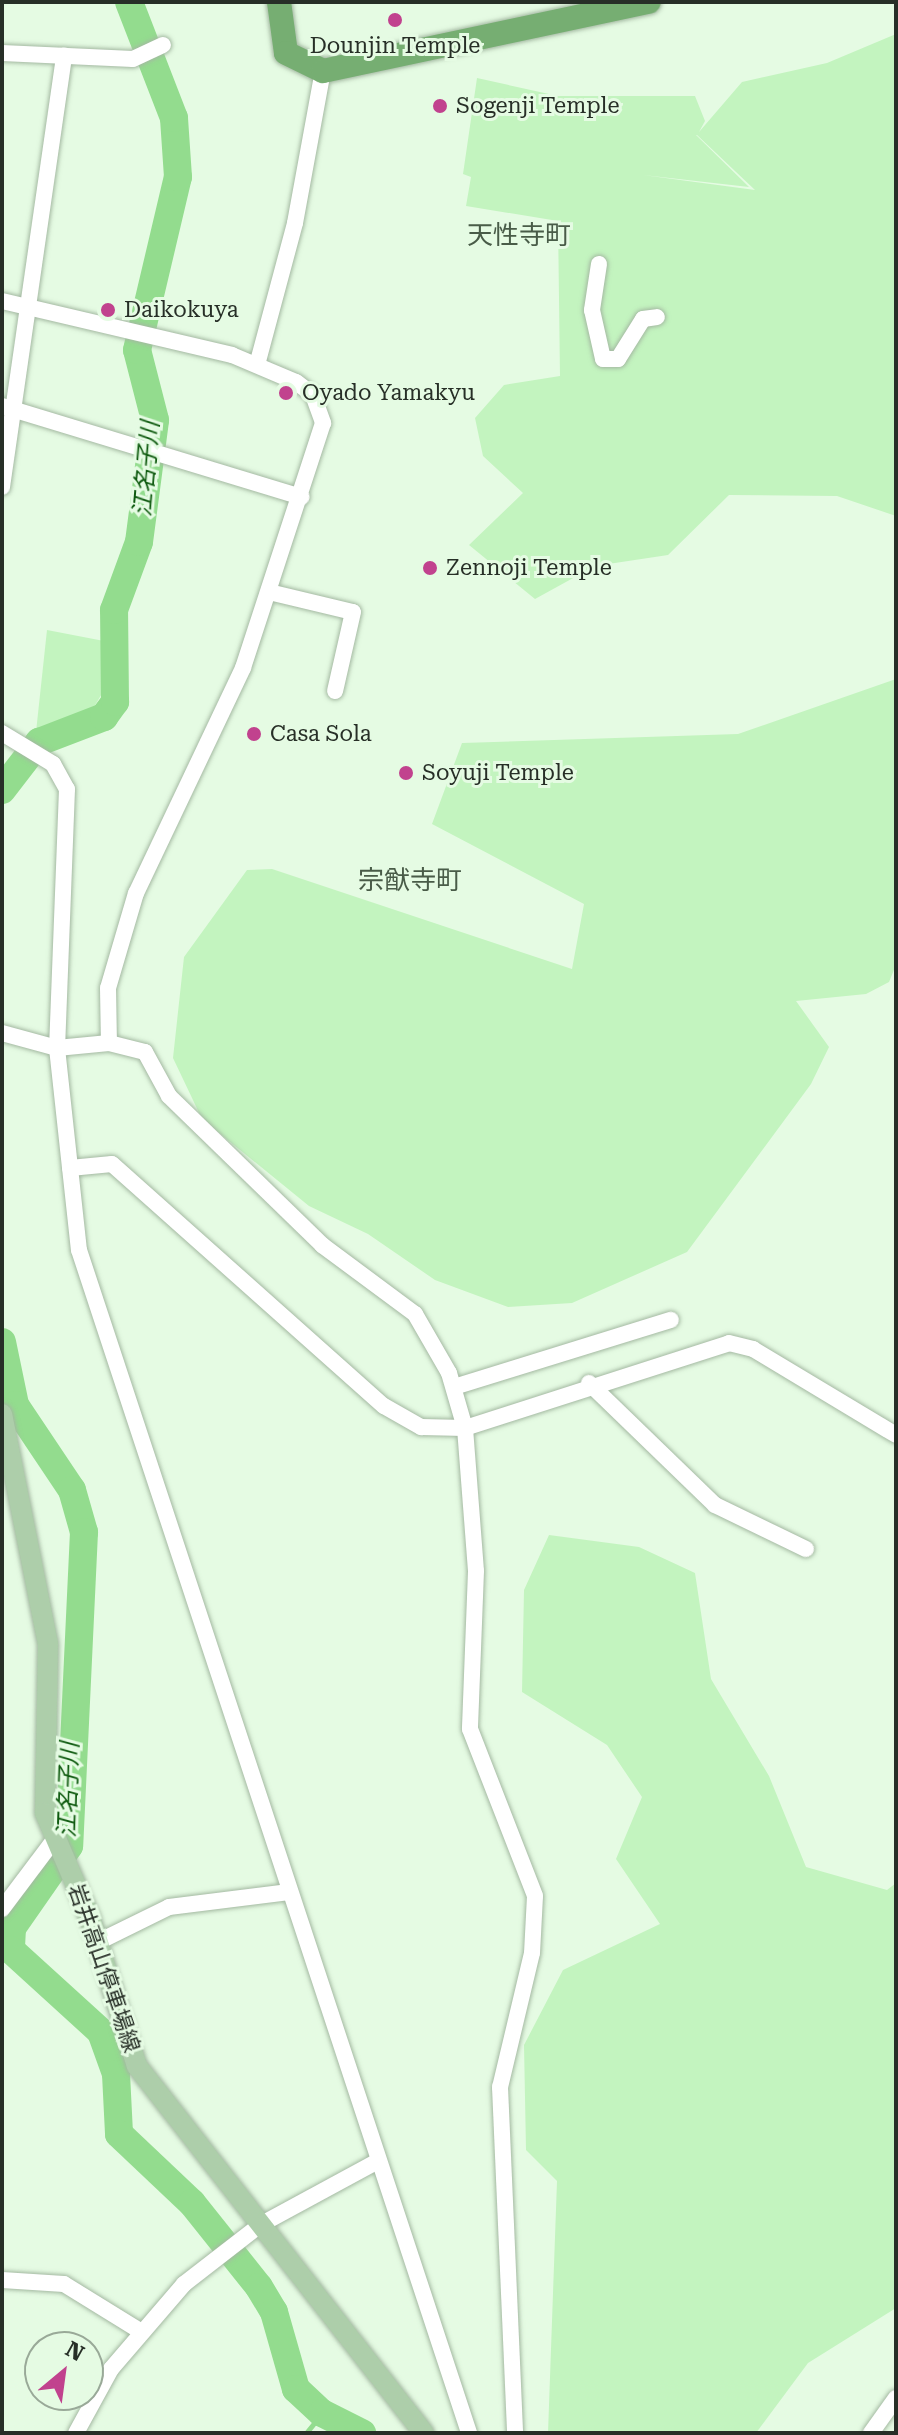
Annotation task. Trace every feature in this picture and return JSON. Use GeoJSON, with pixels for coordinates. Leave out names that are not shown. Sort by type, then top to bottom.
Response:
{"type":"FeatureCollection","features":[{"type":"Feature","properties":{"kind":"highway"},"geometry":{"type":"LineString","coordinates":[[279,2],[286,53],[323,71],[649,2]]}},
{"type":"Feature","properties":{"kind":"main road","name":"岩井高山停車場線"},"geometry":{"type":"LineString","coordinates":[[2,1414],[48,1644],[44,1798],[55,1842],[71,1872],[98,1942],[137,2066],[424,2433]]}},
{"type":"Feature","properties":{"kind":"street"},"geometry":{"type":"LineString","coordinates":[[2,53],[64,55],[153,51]]}},
{"type":"Feature","properties":{"kind":"street"},"geometry":{"type":"LineString","coordinates":[[2,487],[8,408],[27,307],[64,55]]}},
{"type":"Feature","properties":{"kind":"street"},"geometry":{"type":"LineString","coordinates":[[257,365],[295,223],[323,71]]}},
{"type":"Feature","properties":{"kind":"street"},"geometry":{"type":"LineString","coordinates":[[599,264],[592,310],[603,359],[618,359],[643,319],[657,317]]}},
{"type":"Feature","properties":{"kind":"street"},"geometry":{"type":"LineString","coordinates":[[2,301],[257,365],[296,382],[321,407],[316,457],[222,720],[136,893],[108,988],[109,1043]]}},
{"type":"Feature","properties":{"kind":"street"},"geometry":{"type":"LineString","coordinates":[[8,408],[301,497]]}},
{"type":"Feature","properties":{"kind":"street"},"geometry":{"type":"LineString","coordinates":[[269,592],[353,612],[335,691]]}},
{"type":"Feature","properties":{"kind":"street"},"geometry":{"type":"LineString","coordinates":[[2,733],[43,756],[64,775],[67,789],[57,1048],[79,1250],[376,2162],[469,2433]]}},
{"type":"Feature","properties":{"kind":"street"},"geometry":{"type":"LineString","coordinates":[[2,1033],[57,1048],[109,1043],[151,1057],[180,1107],[322,1245],[415,1314],[454,1387],[465,1428],[476,1571],[470,1729],[535,1896],[532,1953],[500,2075],[506,2356],[515,2433]]}},
{"type":"Feature","properties":{"kind":"street"},"geometry":{"type":"LineString","coordinates":[[70,1168],[112,1164],[399,1417],[429,1429],[465,1428],[589,1383],[715,1343],[740,1344],[896,1435]]}},
{"type":"Feature","properties":{"kind":"street"},"geometry":{"type":"LineString","coordinates":[[454,1387],[671,1320]]}},
{"type":"Feature","properties":{"kind":"street"},"geometry":{"type":"LineString","coordinates":[[589,1383],[715,1505],[806,1549]]}},
{"type":"Feature","properties":{"kind":"street"},"geometry":{"type":"LineString","coordinates":[[2,1909],[55,1842]]}},
{"type":"Feature","properties":{"kind":"street"},"geometry":{"type":"LineString","coordinates":[[98,1942],[169,1907],[289,1892]]}},
{"type":"Feature","properties":{"kind":"street"},"geometry":{"type":"LineString","coordinates":[[76,2433],[140,2331],[211,2261],[260,2225],[376,2162]]}},
{"type":"Feature","properties":{"kind":"street"},"geometry":{"type":"LineString","coordinates":[[2,2280],[64,2284],[140,2331]]}},
{"type":"Feature","properties":{"kind":"street"},"geometry":{"type":"LineString","coordinates":[[871,2433],[896,2398]]}},
{"type":"Feature","properties":{"kind":"green space"},"geometry":{"type":"Polygon","coordinates":[[[896,34],[896,516],[837,496],[729,495],[668,555],[595,566],[535,599],[469,545],[523,493],[483,456],[475,418],[504,385],[560,376],[558,221],[466,206],[471,177],[463,174],[477,78],[558,96],[695,96],[705,121],[699,132],[742,82],[827,63],[896,34]],[[697,135],[749,187],[643,175],[755,190],[697,135]]]}},
{"type":"Feature","properties":{"kind":"green space"},"geometry":{"type":"Polygon","coordinates":[[[47,630],[104,641],[110,680],[94,707],[36,732],[47,630]]]}},
{"type":"Feature","properties":{"kind":"green space"},"geometry":{"type":"Polygon","coordinates":[[[896,679],[896,965],[889,982],[866,994],[796,1001],[829,1047],[811,1084],[687,1252],[572,1303],[508,1307],[435,1280],[368,1234],[309,1206],[202,1119],[173,1058],[184,957],[247,870],[272,869],[572,969],[584,904],[432,824],[462,743],[738,734],[896,679]]]}},
{"type":"Feature","properties":{"kind":"green space"},"geometry":{"type":"Polygon","coordinates":[[[549,1535],[639,1547],[695,1573],[711,1679],[769,1776],[806,1867],[887,1890],[896,1883],[896,2308],[808,2363],[756,2433],[548,2433],[557,2181],[526,2150],[524,2045],[563,1970],[660,1924],[616,1859],[642,1797],[607,1745],[522,1692],[524,1590],[549,1535]]]}},
{"type":"Feature","properties":{"kind":"waterway","name":"江名子川"},"geometry":{"type":"LineString","coordinates":[[2,790],[39,742],[104,717],[115,702],[114,610],[139,542],[155,420],[137,350],[178,177],[174,118],[129,2]]}},
{"type":"Feature","properties":{"kind":"waterway","name":"江名子川"},"geometry":{"type":"LineString","coordinates":[[2,1342],[15,1405],[72,1490],[84,1532],[69,1846],[12,1928],[11,1950],[101,2032],[116,2074],[119,2134],[192,2203],[259,2287],[274,2312],[296,2389],[322,2413],[362,2433]]}},
{"type":"Feature","properties":{"kind":"waterway"},"geometry":{"type":"LineString","coordinates":[[306,2433],[322,2413]]}},
{"type":"Feature","properties":{"kind":"place","name":"Dounjin Temple"},"geometry":{"type":"Point","coordinates":[395,20]}},
{"type":"Feature","properties":{"kind":"place","name":"Sogenji Temple"},"geometry":{"type":"Point","coordinates":[440,106]}},
{"type":"Feature","properties":{"kind":"place","name":"Daikokuya"},"geometry":{"type":"Point","coordinates":[108,310]}},
{"type":"Feature","properties":{"kind":"place","name":"Oyado Yamakyu"},"geometry":{"type":"Point","coordinates":[286,393]}},
{"type":"Feature","properties":{"kind":"place","name":"Zennoji Temple"},"geometry":{"type":"Point","coordinates":[430,568]}},
{"type":"Feature","properties":{"kind":"place","name":"Casa Sola"},"geometry":{"type":"Point","coordinates":[254,734]}},
{"type":"Feature","properties":{"kind":"place","name":"Soyuji Temple"},"geometry":{"type":"Point","coordinates":[406,773]}},
{"type":"Feature","properties":{"kind":"district","name":"天性寺町"},"geometry":{"type":"Point","coordinates":[519,236]}},
{"type":"Feature","properties":{"kind":"district","name":"宗猷寺町"},"geometry":{"type":"Point","coordinates":[410,881]}}]}
